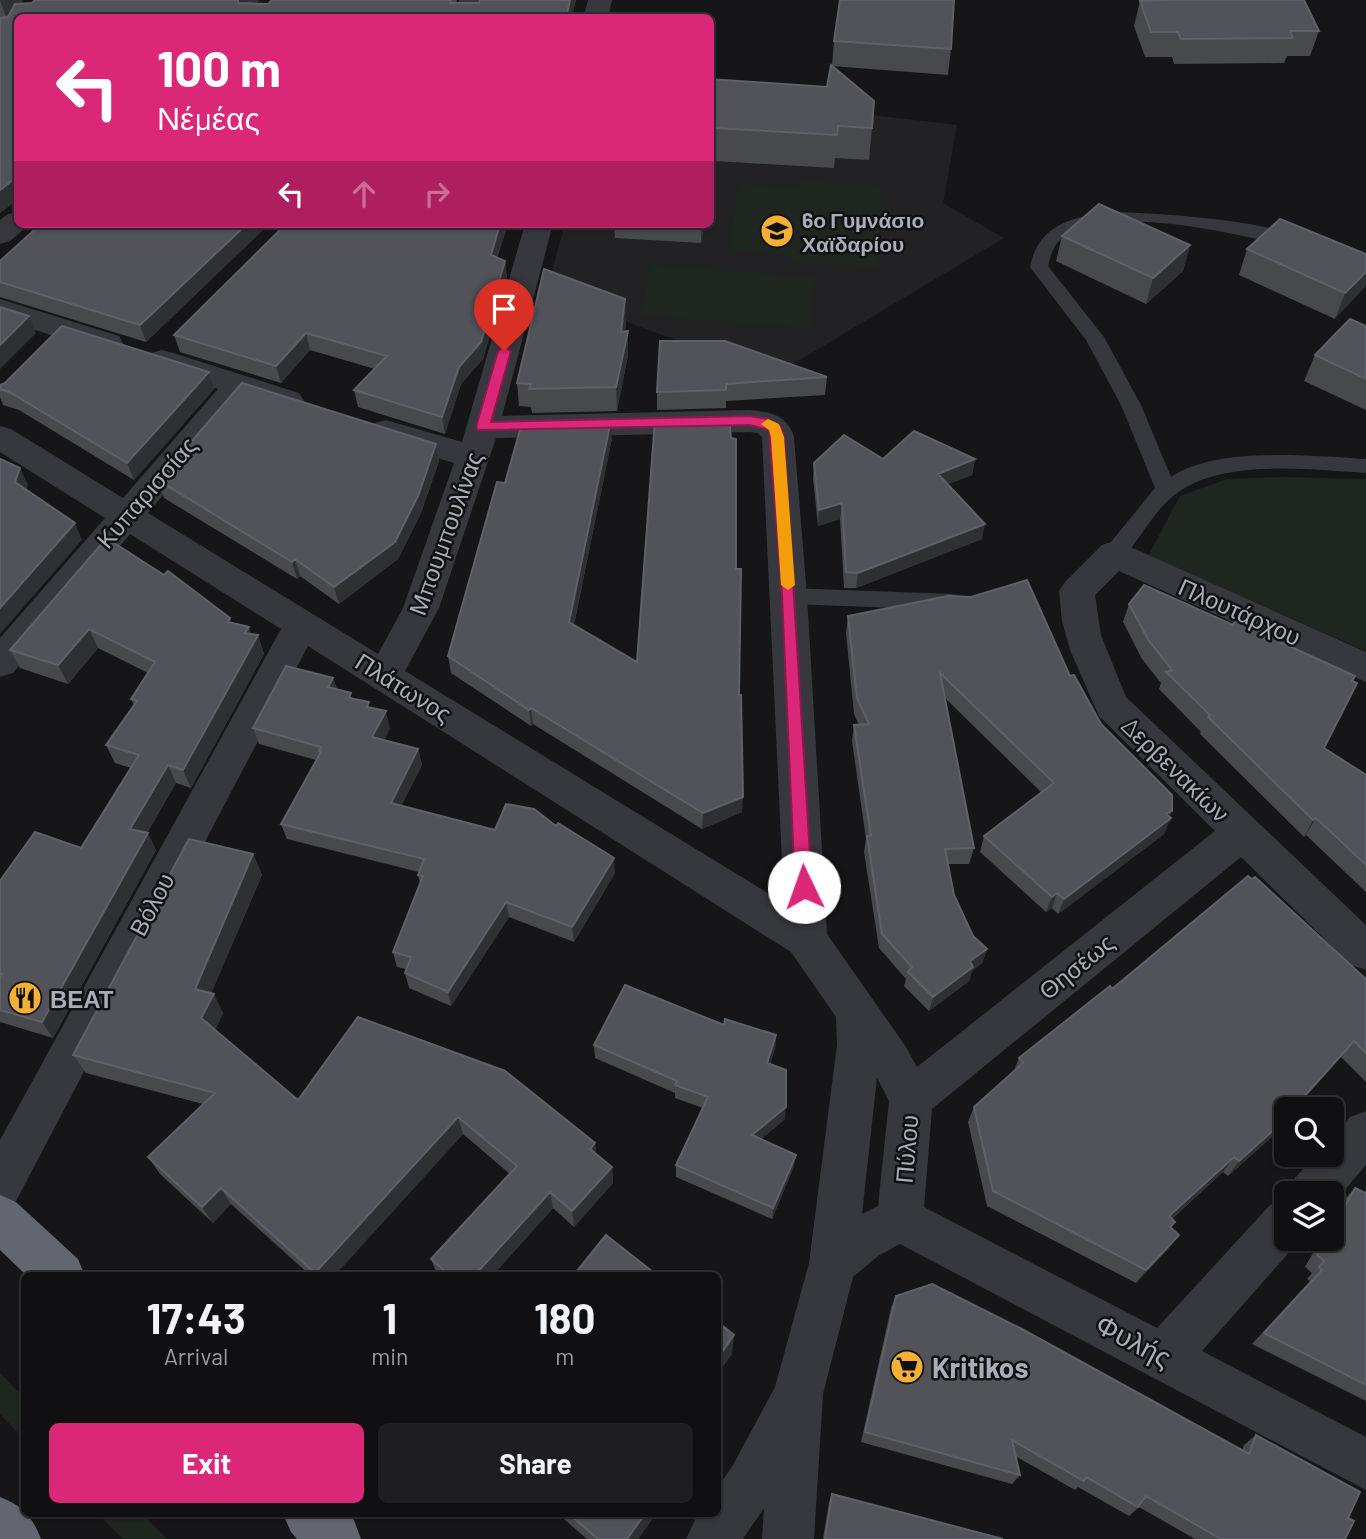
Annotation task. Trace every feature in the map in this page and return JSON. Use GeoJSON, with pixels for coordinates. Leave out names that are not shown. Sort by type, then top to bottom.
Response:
{"type":"FeatureCollection","features":[{"type":"Feature","properties":{"kind":"highway"},"geometry":{"type":"LineString","coordinates":[[0,1218],[57,1272]]}},
{"type":"Feature","properties":{"kind":"highway"},"geometry":{"type":"LineString","coordinates":[[312,1517],[335,1539]]}},
{"type":"Feature","properties":{"kind":"highway"},"geometry":{"type":"LineString","coordinates":[[0,1523],[15,1539]]}},
{"type":"Feature","properties":{"kind":"street"},"geometry":{"type":"LineString","coordinates":[[0,235],[14,223]]}},
{"type":"Feature","properties":{"kind":"street","name":"Μπουμπουλίνας"},"geometry":{"type":"LineString","coordinates":[[385,676],[421,608],[473,457],[538,228]]}},
{"type":"Feature","properties":{"kind":"street"},"geometry":{"type":"LineString","coordinates":[[0,309],[62,329],[162,348],[239,386],[317,410]]}},
{"type":"Feature","properties":{"kind":"street"},"geometry":{"type":"LineString","coordinates":[[35,356],[62,329]]}},
{"type":"Feature","properties":{"kind":"street","name":"Κυπαρισσίας"},"geometry":{"type":"LineString","coordinates":[[0,663],[239,386]]}},
{"type":"Feature","properties":{"kind":"street"},"geometry":{"type":"LineString","coordinates":[[356,421],[473,457]]}},
{"type":"Feature","properties":{"kind":"street"},"geometry":{"type":"LineString","coordinates":[[483,427],[750,421],[775,427],[778,437],[789,596],[806,939]]}},
{"type":"Feature","properties":{"kind":"street","name":"Πλάτωνος"},"geometry":{"type":"LineString","coordinates":[[0,437],[806,939]]}},
{"type":"Feature","properties":{"kind":"street","name":"Πλουτάρχου"},"geometry":{"type":"LineString","coordinates":[[1114,554],[1366,668]]}},
{"type":"Feature","properties":{"kind":"street","name":"Δερβενακίων"},"geometry":{"type":"LineString","coordinates":[[1114,554],[1077,590],[1076,614],[1095,670],[1112,706],[1366,951]]}},
{"type":"Feature","properties":{"kind":"street","name":"Βόλου"},"geometry":{"type":"LineString","coordinates":[[0,1185],[302,624]]}},
{"type":"Feature","properties":{"kind":"street","name":"Θησέως"},"geometry":{"type":"LineString","coordinates":[[911,1099],[1242,833]]}},
{"type":"Feature","properties":{"kind":"street","name":"Πύλου"},"geometry":{"type":"LineString","coordinates":[[806,939],[891,1061],[911,1099],[900,1219],[862,1240],[832,1263]]}},
{"type":"Feature","properties":{"kind":"street"},"geometry":{"type":"LineString","coordinates":[[790,1538],[798,1394],[832,1263],[859,1045],[858,1012]]}},
{"type":"Feature","properties":{"kind":"street"},"geometry":{"type":"LineString","coordinates":[[1323,1181],[1366,1132]]}},
{"type":"Feature","properties":{"kind":"street","name":"Φυλής"},"geometry":{"type":"LineString","coordinates":[[900,1219],[1366,1464]]}},
{"type":"Feature","properties":{"kind":"street"},"geometry":{"type":"LineString","coordinates":[[1165,1356],[1274,1234]]}},
{"type":"Feature","properties":{"kind":"street"},"geometry":{"type":"LineString","coordinates":[[712,1539],[751,1483],[798,1394]]}},
{"type":"Feature","properties":{"kind":"lane"},"geometry":{"type":"LineString","coordinates":[[1166,490],[1131,405],[1094,337],[1039,267],[1043,247],[1065,227],[1094,218],[1179,219],[1285,239],[1310,247]]}},
{"type":"Feature","properties":{"kind":"lane"},"geometry":{"type":"LineString","coordinates":[[1114,554],[1133,534],[1166,490],[1198,473],[1229,466],[1278,463],[1366,466]]}},
{"type":"Feature","properties":{"kind":"lane"},"geometry":{"type":"LineString","coordinates":[[789,596],[965,603],[978,599]]}},
{"type":"Feature","properties":{"kind":"shaded area","name":"6ο Γυμνάσιο Χαϊδαρίου"},"geometry":{"type":"Polygon","coordinates":[[[714,96],[957,125],[943,203],[1004,238],[773,376],[546,292],[564,228],[714,228],[714,96]]]}},
{"type":"Feature","properties":{"kind":"shaded area"},"geometry":{"type":"Polygon","coordinates":[[[799,180],[882,186],[878,268],[790,262],[790,255],[729,251],[738,184],[797,188],[799,180]]]}},
{"type":"Feature","properties":{"kind":"shaded area"},"geometry":{"type":"Polygon","coordinates":[[[650,265],[815,277],[810,328],[640,316],[650,265]]]}},
{"type":"Feature","properties":{"kind":"shaded area"},"geometry":{"type":"Polygon","coordinates":[[[1227,479],[1366,479],[1366,651],[1148,556],[1180,496],[1227,479]]]}},
{"type":"Feature","properties":{"kind":"shaded area"},"geometry":{"type":"Polygon","coordinates":[[[0,1373],[21,1395],[21,1436],[0,1414],[0,1373]]]}},
{"type":"Feature","properties":{"kind":"shaded area"},"geometry":{"type":"Polygon","coordinates":[[[101,1517],[145,1517],[167,1539],[123,1539],[101,1517]]]}},
{"type":"Feature","properties":{"kind":"building"},"geometry":{"type":"Polygon","coordinates":[[[35,0],[238,0],[238,3],[268,4],[272,0],[451,0],[450,3],[479,3],[480,0],[570,0],[567,14],[14,14],[14,179],[0,190],[0,18],[8,17],[15,4],[32,3],[35,0]]]}},
{"type":"Feature","properties":{"kind":"building"},"geometry":{"type":"Polygon","coordinates":[[[840,0],[954,0],[951,49],[834,41],[840,0]]]}},
{"type":"Feature","properties":{"kind":"building"},"geometry":{"type":"Polygon","coordinates":[[[1304,0],[1319,31],[1290,31],[1293,38],[1181,39],[1178,32],[1151,32],[1140,1],[1304,0]]]}},
{"type":"Feature","properties":{"kind":"building"},"geometry":{"type":"Polygon","coordinates":[[[831,65],[874,101],[872,128],[838,126],[837,135],[714,128],[714,79],[827,87],[831,65]]]}},
{"type":"Feature","properties":{"kind":"building"},"geometry":{"type":"Polygon","coordinates":[[[1099,204],[1190,245],[1153,278],[1062,236],[1099,204]]]}},
{"type":"Feature","properties":{"kind":"building"},"geometry":{"type":"Polygon","coordinates":[[[1280,219],[1366,254],[1366,272],[1345,293],[1247,249],[1280,219]]]}},
{"type":"Feature","properties":{"kind":"building"},"geometry":{"type":"Polygon","coordinates":[[[37,228],[243,228],[140,325],[0,282],[0,261],[37,228]]]}},
{"type":"Feature","properties":{"kind":"building"},"geometry":{"type":"Polygon","coordinates":[[[282,228],[499,228],[491,255],[505,261],[481,342],[459,367],[442,417],[354,390],[387,356],[306,333],[276,366],[174,335],[282,228]]]}},
{"type":"Feature","properties":{"kind":"building"},"geometry":{"type":"Polygon","coordinates":[[[544,269],[625,299],[621,332],[628,331],[616,387],[529,389],[531,384],[517,383],[544,269]]]}},
{"type":"Feature","properties":{"kind":"building"},"geometry":{"type":"Polygon","coordinates":[[[0,307],[29,316],[0,345],[0,307]]]}},
{"type":"Feature","properties":{"kind":"building"},"geometry":{"type":"Polygon","coordinates":[[[1350,319],[1366,326],[1366,379],[1315,355],[1350,319]]]}},
{"type":"Feature","properties":{"kind":"building"},"geometry":{"type":"Polygon","coordinates":[[[62,326],[209,372],[127,463],[0,389],[0,385],[62,326]]]}},
{"type":"Feature","properties":{"kind":"building"},"geometry":{"type":"Polygon","coordinates":[[[660,341],[725,341],[827,377],[726,384],[726,390],[657,392],[660,341]]]}},
{"type":"Feature","properties":{"kind":"building"},"geometry":{"type":"Polygon","coordinates":[[[242,383],[436,444],[418,496],[395,542],[334,587],[295,559],[292,562],[158,480],[242,383]]]}},
{"type":"Feature","properties":{"kind":"building"},"geometry":{"type":"Polygon","coordinates":[[[729,418],[731,438],[736,439],[736,569],[741,569],[739,695],[743,797],[703,813],[531,708],[529,710],[448,656],[497,482],[505,483],[522,423],[611,420],[569,622],[637,662],[655,419],[729,418]]]}},
{"type":"Feature","properties":{"kind":"building"},"geometry":{"type":"Polygon","coordinates":[[[914,431],[975,459],[938,474],[985,524],[858,573],[846,572],[842,503],[819,510],[814,463],[844,435],[883,459],[914,431]]]}},
{"type":"Feature","properties":{"kind":"building"},"geometry":{"type":"Polygon","coordinates":[[[0,459],[20,468],[15,482],[75,523],[0,608],[0,459]]]}},
{"type":"Feature","properties":{"kind":"building"},"geometry":{"type":"Polygon","coordinates":[[[108,539],[164,575],[168,571],[230,618],[228,622],[249,627],[245,633],[258,635],[183,770],[168,765],[130,829],[148,833],[42,1022],[0,1010],[0,881],[35,832],[81,848],[139,755],[106,745],[137,701],[131,699],[155,662],[89,629],[58,665],[10,650],[108,539]]]}},
{"type":"Feature","properties":{"kind":"building"},"geometry":{"type":"Polygon","coordinates":[[[1027,580],[1070,676],[1074,675],[1101,724],[1172,795],[1172,811],[1166,814],[1171,818],[1064,899],[1057,893],[1052,897],[984,836],[1054,783],[940,673],[974,848],[945,849],[954,895],[973,936],[987,949],[970,961],[973,967],[933,997],[908,972],[912,967],[882,934],[867,836],[871,836],[854,725],[869,724],[857,698],[848,616],[948,596],[971,597],[1027,580]]]}},
{"type":"Feature","properties":{"kind":"building"},"geometry":{"type":"Polygon","coordinates":[[[1144,585],[1233,625],[1237,616],[1283,638],[1280,642],[1355,676],[1352,681],[1357,683],[1324,748],[1366,775],[1366,865],[1316,818],[1313,820],[1166,672],[1172,670],[1149,641],[1129,604],[1144,585]]]}},
{"type":"Feature","properties":{"kind":"building"},"geometry":{"type":"Polygon","coordinates":[[[286,666],[333,678],[328,687],[351,693],[349,698],[369,702],[367,707],[386,711],[372,737],[418,749],[391,803],[495,830],[506,804],[534,809],[556,826],[558,823],[614,858],[572,927],[506,902],[448,992],[405,973],[411,957],[393,952],[423,876],[418,875],[424,859],[281,824],[321,752],[321,747],[253,728],[286,666]]]}},
{"type":"Feature","properties":{"kind":"building"},"geometry":{"type":"Polygon","coordinates":[[[189,839],[253,854],[195,989],[214,994],[201,1018],[298,1100],[358,1017],[505,1071],[595,1143],[590,1149],[612,1167],[572,1211],[550,1192],[478,1272],[446,1272],[431,1259],[517,1166],[458,1117],[314,1272],[221,1188],[202,1207],[148,1157],[215,1093],[73,1055],[189,839]]]}},
{"type":"Feature","properties":{"kind":"building"},"geometry":{"type":"Polygon","coordinates":[[[1248,876],[1252,879],[1255,877],[1366,979],[1366,1053],[1354,1041],[1304,1097],[1274,1097],[1274,1130],[1239,1161],[1234,1157],[1169,1216],[1175,1222],[1170,1227],[1179,1235],[1146,1270],[993,1191],[974,1107],[1023,1063],[1019,1058],[1110,986],[1112,989],[1248,876]]]}},
{"type":"Feature","properties":{"kind":"building"},"geometry":{"type":"Polygon","coordinates":[[[625,985],[724,1025],[725,1019],[776,1035],[767,1063],[786,1070],[786,1107],[752,1135],[796,1155],[773,1208],[676,1165],[708,1097],[675,1085],[677,1081],[594,1045],[625,985]]]}},
{"type":"Feature","properties":{"kind":"building"},"geometry":{"type":"Polygon","coordinates":[[[1355,1188],[1366,1192],[1366,1385],[1264,1333],[1322,1270],[1319,1267],[1324,1261],[1317,1255],[1319,1251],[1344,1251],[1344,1208],[1355,1188]]]}},
{"type":"Feature","properties":{"kind":"building"},"geometry":{"type":"Polygon","coordinates":[[[606,1235],[653,1272],[576,1272],[606,1235]]]}},
{"type":"Feature","properties":{"kind":"building"},"geometry":{"type":"Polygon","coordinates":[[[932,1284],[1020,1328],[1249,1454],[1256,1435],[1360,1492],[1348,1518],[1354,1521],[1345,1539],[1221,1539],[1146,1496],[1138,1507],[1086,1477],[1084,1481],[1012,1440],[1020,1475],[865,1432],[896,1296],[932,1284]]]}},
{"type":"Feature","properties":{"kind":"building"},"geometry":{"type":"Polygon","coordinates":[[[721,1324],[734,1335],[721,1354],[721,1324]]]}},
{"type":"Feature","properties":{"kind":"building"},"geometry":{"type":"Polygon","coordinates":[[[832,1494],[1003,1539],[825,1539],[832,1494]]]}},
{"type":"Feature","properties":{"kind":"building"},"geometry":{"type":"Polygon","coordinates":[[[572,1517],[643,1517],[627,1539],[598,1539],[572,1517]]]}},
{"type":"Feature","properties":{"kind":"slow traffic"},"geometry":{"type":"LineString","coordinates":[[768,424],[775,427],[778,437],[788,585]]}},
{"type":"Feature","properties":{"kind":"place","name":"6ο Γυμνάσιο Χαϊδαρίου"},"geometry":{"type":"Point","coordinates":[777,231]}},
{"type":"Feature","properties":{"kind":"place","name":"ΒΕΑΤ"},"geometry":{"type":"Point","coordinates":[25,998]}},
{"type":"Feature","properties":{"kind":"place","name":"Kritikos"},"geometry":{"type":"Point","coordinates":[907,1367]}},
{"type":"Feature","properties":{"kind":"route"},"geometry":{"type":"LineString","coordinates":[[504,351],[483,427],[750,421],[775,427],[778,437],[789,596],[804,887]]}}]}
